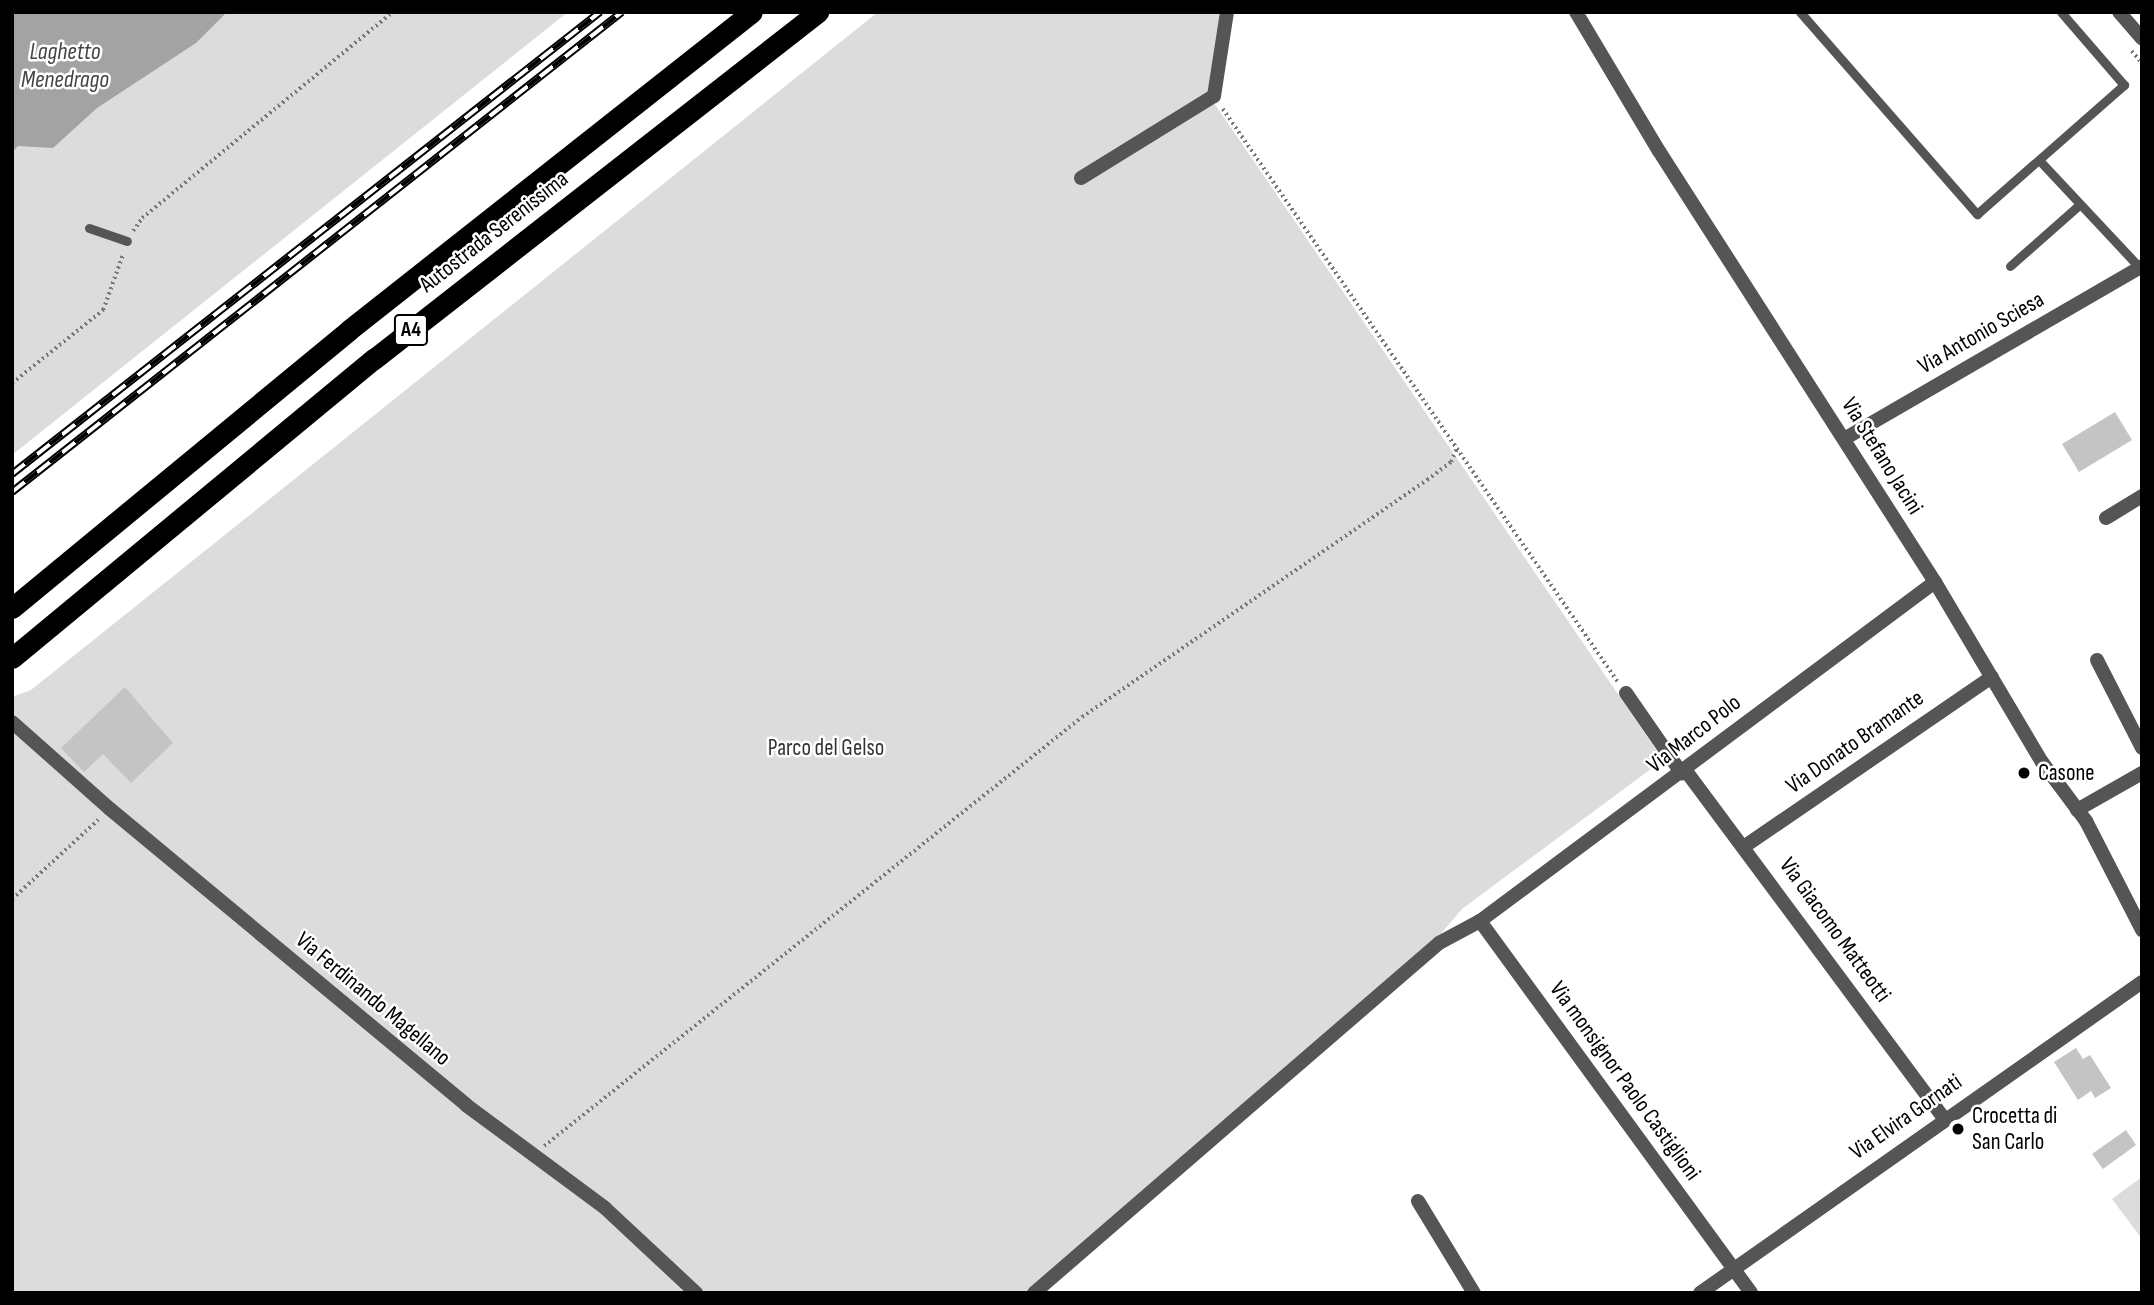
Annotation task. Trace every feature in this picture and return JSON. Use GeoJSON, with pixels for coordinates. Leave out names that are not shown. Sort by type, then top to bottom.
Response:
{"type":"FeatureCollection","features":[{"type":"Feature","properties":{"kind":"highway","name":"Autostrada Serenissima"},"geometry":{"type":"LineString","coordinates":[[12,608],[349,330],[752,12]]}},
{"type":"Feature","properties":{"kind":"highway","name":"Autostrada Serenissima"},"geometry":{"type":"LineString","coordinates":[[12,658],[374,359],[818,12]]}},
{"type":"Feature","properties":{"kind":"street"},"geometry":{"type":"LineString","coordinates":[[1081,178],[1214,96],[1227,12]]}},
{"type":"Feature","properties":{"kind":"street"},"geometry":{"type":"LineString","coordinates":[[2119,12],[2142,38]]}},
{"type":"Feature","properties":{"kind":"street","name":"Via Stefano Jacini"},"geometry":{"type":"LineString","coordinates":[[1582,15],[1586,31],[1659,151],[1935,582],[2077,810],[2142,930]]}},
{"type":"Feature","properties":{"kind":"street","name":"Via Antonio Sciesa"},"geometry":{"type":"LineString","coordinates":[[1844,439],[2140,267]]}},
{"type":"Feature","properties":{"kind":"street"},"geometry":{"type":"LineString","coordinates":[[2106,518],[2142,496]]}},
{"type":"Feature","properties":{"kind":"street","name":"Via Marco Polo"},"geometry":{"type":"LineString","coordinates":[[1034,1293],[1439,943],[1480,921],[1684,772],[1935,582]]}},
{"type":"Feature","properties":{"kind":"street"},"geometry":{"type":"LineString","coordinates":[[2096,660],[2142,748]]}},
{"type":"Feature","properties":{"kind":"street","name":"Via Donato Bramante"},"geometry":{"type":"LineString","coordinates":[[1745,846],[1992,677]]}},
{"type":"Feature","properties":{"kind":"street","name":"Via Giacomo Matteotti"},"geometry":{"type":"LineString","coordinates":[[1626,693],[1684,772],[1745,846],[1944,1118]]}},
{"type":"Feature","properties":{"kind":"street","name":"Via Ferdinando Magellano"},"geometry":{"type":"LineString","coordinates":[[12,722],[110,809],[466,1105],[605,1208],[696,1293]]}},
{"type":"Feature","properties":{"kind":"street"},"geometry":{"type":"LineString","coordinates":[[2077,810],[2142,773]]}},
{"type":"Feature","properties":{"kind":"street","name":"Via monsignor Paolo Castiglioni"},"geometry":{"type":"LineString","coordinates":[[1480,921],[1751,1293]]}},
{"type":"Feature","properties":{"kind":"street","name":"Via Elvira Gornati"},"geometry":{"type":"LineString","coordinates":[[1700,1293],[1944,1118],[2142,982]]}},
{"type":"Feature","properties":{"kind":"street"},"geometry":{"type":"LineString","coordinates":[[1418,1201],[1474,1293]]}},
{"type":"Feature","properties":{"kind":"lane"},"geometry":{"type":"LineString","coordinates":[[1800,12],[1977,214],[2124,85],[2061,12]]}},
{"type":"Feature","properties":{"kind":"lane"},"geometry":{"type":"LineString","coordinates":[[2039,160],[2140,267]]}},
{"type":"Feature","properties":{"kind":"lane"},"geometry":{"type":"LineString","coordinates":[[2010,266],[2079,205]]}},
{"type":"Feature","properties":{"kind":"lane"},"geometry":{"type":"LineString","coordinates":[[89,228],[127,241]]}},
{"type":"Feature","properties":{"kind":"path"},"geometry":{"type":"LineString","coordinates":[[12,383],[103,310],[127,241],[142,218],[393,12]]}},
{"type":"Feature","properties":{"kind":"path"},"geometry":{"type":"LineString","coordinates":[[1214,96],[1626,693]]}},
{"type":"Feature","properties":{"kind":"path"},"geometry":{"type":"LineString","coordinates":[[535,1155],[858,892],[1082,717],[1427,480],[1451,461],[1457,448]]}},
{"type":"Feature","properties":{"kind":"path"},"geometry":{"type":"LineString","coordinates":[[12,899],[110,809]]}},
{"type":"Feature","properties":{"kind":"green space"},"geometry":{"type":"Polygon","coordinates":[[[12,12],[568,12],[12,455],[12,12]]]}},
{"type":"Feature","properties":{"kind":"green space","name":"Parco del Gelso"},"geometry":{"type":"Polygon","coordinates":[[[878,12],[1220,12],[1214,103],[1663,760],[1462,909],[1438,937],[1024,1293],[12,1293],[12,697],[31,690],[878,12]]]}},
{"type":"Feature","properties":{"kind":"green space"},"geometry":{"type":"Polygon","coordinates":[[[2142,1177],[2142,1239],[2112,1199],[2142,1177]]]}},
{"type":"Feature","properties":{"kind":"water","name":"Laghetto Menedrago"},"geometry":{"type":"Polygon","coordinates":[[[12,12],[227,12],[196,43],[97,108],[53,148],[18,146],[12,152],[12,12]]]}},
{"type":"Feature","properties":{"kind":"building"},"geometry":{"type":"Polygon","coordinates":[[[2115,412],[2132,440],[2079,472],[2062,444],[2115,412]]]}},
{"type":"Feature","properties":{"kind":"building"},"geometry":{"type":"Polygon","coordinates":[[[125,687],[173,743],[131,783],[103,754],[84,772],[61,748],[125,687]]]}},
{"type":"Feature","properties":{"kind":"building"},"geometry":{"type":"Polygon","coordinates":[[[2076,1048],[2083,1059],[2090,1055],[2111,1088],[2095,1098],[2091,1091],[2078,1100],[2054,1062],[2076,1048]]]}},
{"type":"Feature","properties":{"kind":"building"},"geometry":{"type":"Polygon","coordinates":[[[2126,1130],[2136,1145],[2103,1169],[2092,1154],[2126,1130]]]}},
{"type":"Feature","properties":{"kind":"railway"},"geometry":{"type":"LineString","coordinates":[[12,474],[600,12]]}},
{"type":"Feature","properties":{"kind":"railway"},"geometry":{"type":"LineString","coordinates":[[12,492],[622,12]]}},
{"type":"Feature","properties":{"kind":"place","name":"Casone"},"geometry":{"type":"Point","coordinates":[2024,773]}},
{"type":"Feature","properties":{"kind":"place","name":"Crocetta di San Carlo"},"geometry":{"type":"Point","coordinates":[1958,1129]}}]}
